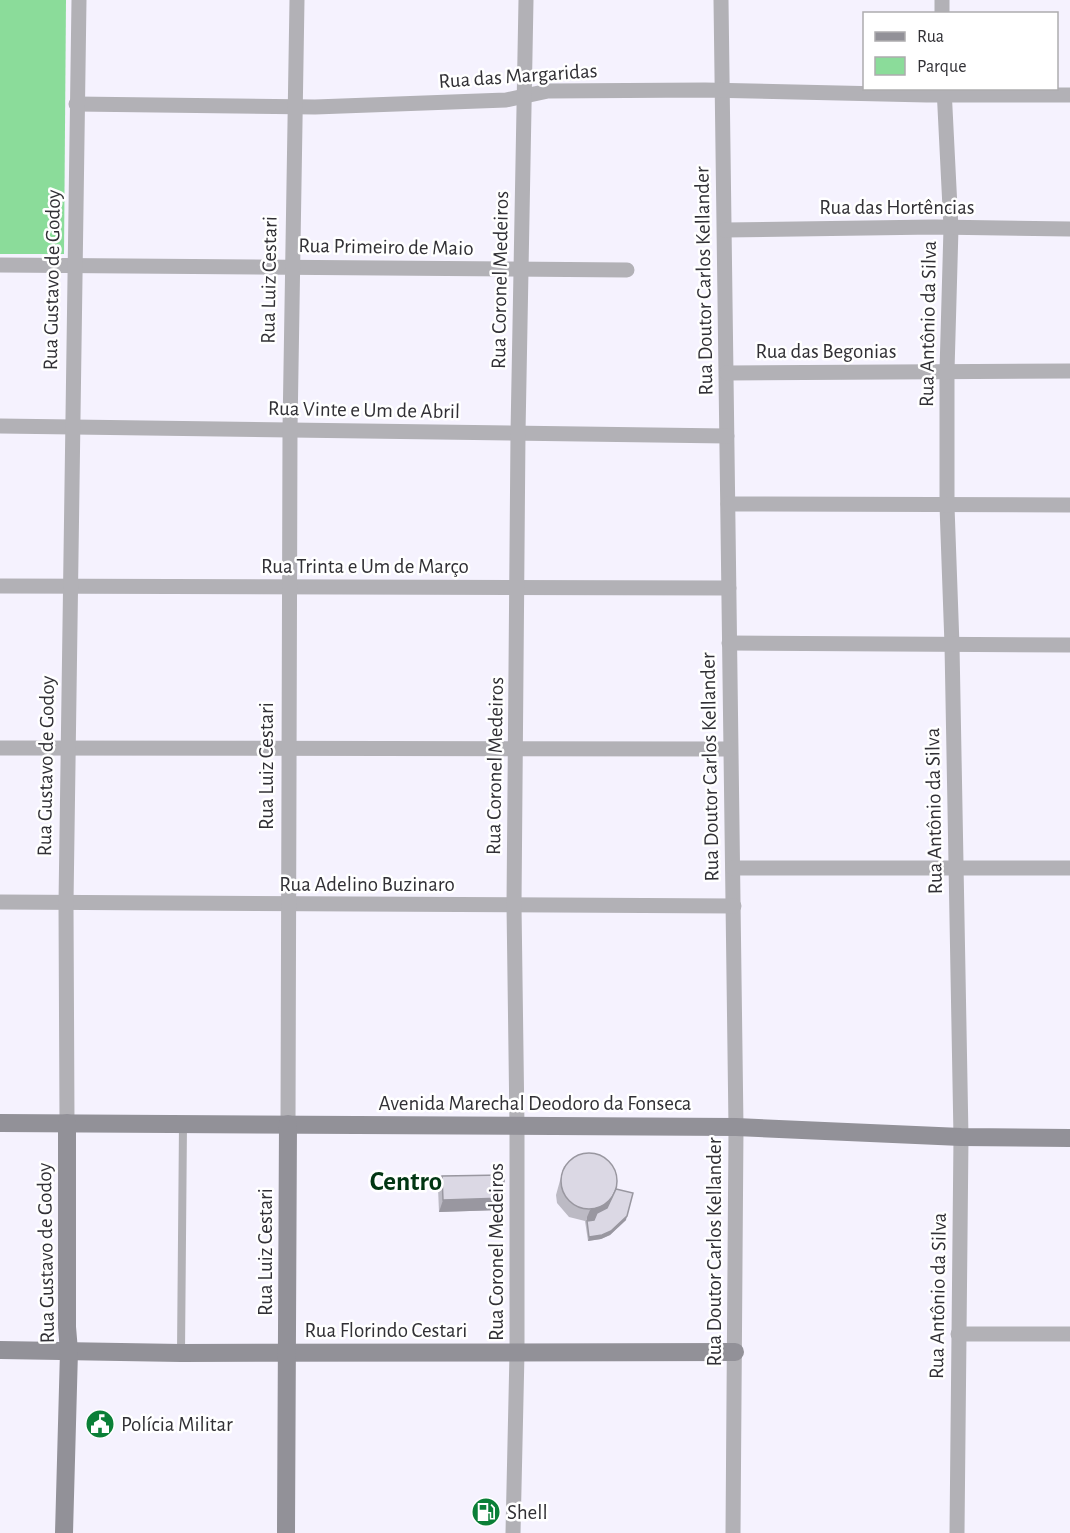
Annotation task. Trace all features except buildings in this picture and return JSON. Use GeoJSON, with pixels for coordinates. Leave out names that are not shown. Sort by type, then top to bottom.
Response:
{"type":"FeatureCollection","features":[{"type":"Feature","properties":{"kind":"street","name":"Rua Gustavo de Godoy"},"geometry":{"type":"LineString","coordinates":[[64,1533],[69,1351],[67,1327],[66,903],[79,0]]}},
{"type":"Feature","properties":{"kind":"street","name":"Rua Luiz Cestari"},"geometry":{"type":"LineString","coordinates":[[286,1533],[290,430],[297,0]]}},
{"type":"Feature","properties":{"kind":"street","name":"Rua Coronel Medeiros"},"geometry":{"type":"LineString","coordinates":[[513,1533],[518,1353],[514,905],[518,433],[526,0]]}},
{"type":"Feature","properties":{"kind":"street","name":"Rua Doutor Carlos Kellander"},"geometry":{"type":"LineString","coordinates":[[721,0],[736,1127],[732,1533]]}},
{"type":"Feature","properties":{"kind":"street","name":"Rua das Margaridas"},"geometry":{"type":"LineString","coordinates":[[76,104],[294,107],[506,100],[548,91],[944,92],[1070,95]]}},
{"type":"Feature","properties":{"kind":"street","name":"Rua Antônio da Silva"},"geometry":{"type":"LineString","coordinates":[[944,92],[951,228],[947,371],[947,506],[952,645],[961,1137],[957,1533]]}},
{"type":"Feature","properties":{"kind":"street","name":"Rua das Hortências"},"geometry":{"type":"LineString","coordinates":[[725,230],[1070,229]]}},
{"type":"Feature","properties":{"kind":"street","name":"Rua Primeiro de Maio"},"geometry":{"type":"LineString","coordinates":[[0,265],[627,270]]}},
{"type":"Feature","properties":{"kind":"street","name":"Rua das Begonias"},"geometry":{"type":"LineString","coordinates":[[727,373],[1070,371]]}},
{"type":"Feature","properties":{"kind":"street","name":"Rua Vinte e Um de Abril"},"geometry":{"type":"LineString","coordinates":[[0,426],[727,436]]}},
{"type":"Feature","properties":{"kind":"street"},"geometry":{"type":"LineString","coordinates":[[728,504],[1070,505]]}},
{"type":"Feature","properties":{"kind":"street","name":"Rua Trinta e Um de Março"},"geometry":{"type":"LineString","coordinates":[[0,586],[729,588]]}},
{"type":"Feature","properties":{"kind":"street"},"geometry":{"type":"LineString","coordinates":[[729,643],[1070,645]]}},
{"type":"Feature","properties":{"kind":"street"},"geometry":{"type":"LineString","coordinates":[[0,748],[730,749]]}},
{"type":"Feature","properties":{"kind":"street"},"geometry":{"type":"LineString","coordinates":[[733,868],[1070,868]]}},
{"type":"Feature","properties":{"kind":"street","name":"Rua Adelino Buzinaro"},"geometry":{"type":"LineString","coordinates":[[0,902],[734,906]]}},
{"type":"Feature","properties":{"kind":"street","name":"Avenida Marechal Deodoro da Fonseca"},"geometry":{"type":"LineString","coordinates":[[0,1123],[736,1127],[961,1137],[1070,1138]]}},
{"type":"Feature","properties":{"kind":"street"},"geometry":{"type":"LineString","coordinates":[[958,1334],[1070,1334]]}},
{"type":"Feature","properties":{"kind":"street","name":"Rua Florindo Cestari"},"geometry":{"type":"LineString","coordinates":[[0,1350],[181,1353],[735,1352]]}},
{"type":"Feature","properties":{"kind":"lane"},"geometry":{"type":"LineString","coordinates":[[181,1353],[183,1124]]}},
{"type":"Feature","properties":{"kind":"green space"},"geometry":{"type":"Polygon","coordinates":[[[0,0],[66,0],[64,254],[0,254],[0,0]]]}},
{"type":"Feature","properties":{"kind":"place","name":"Polícia Militar"},"geometry":{"type":"Point","coordinates":[100,1424]}},
{"type":"Feature","properties":{"kind":"place","name":"Shell"},"geometry":{"type":"Point","coordinates":[486,1512]}},
{"type":"Feature","properties":{"kind":"district","name":"Centro"},"geometry":{"type":"Point","coordinates":[406,1181]}}]}
